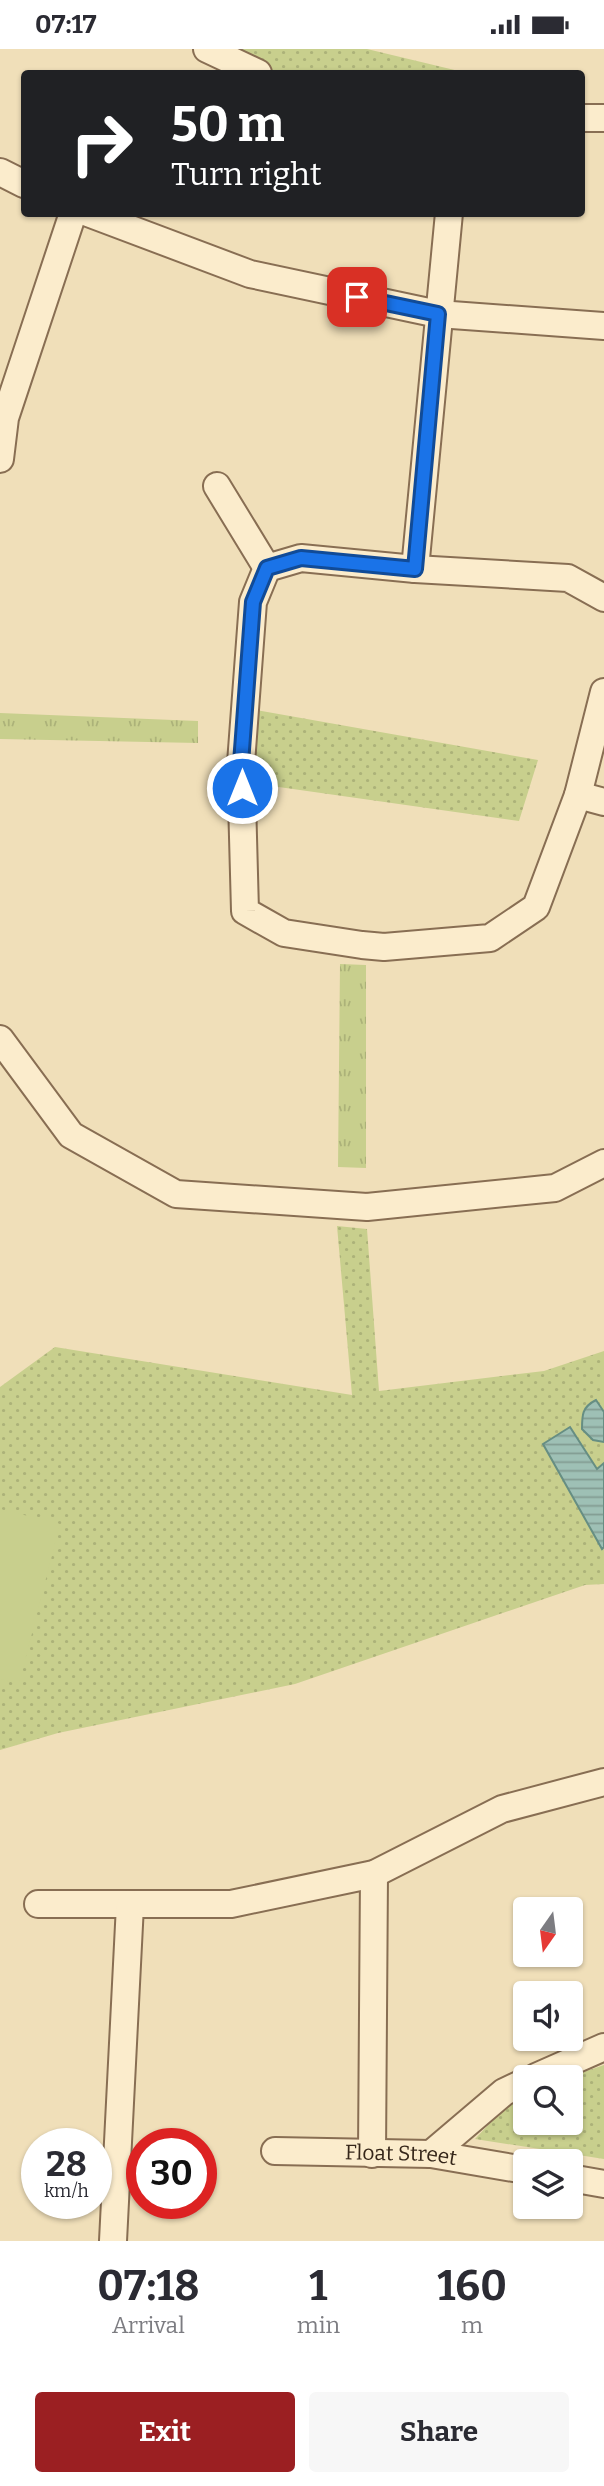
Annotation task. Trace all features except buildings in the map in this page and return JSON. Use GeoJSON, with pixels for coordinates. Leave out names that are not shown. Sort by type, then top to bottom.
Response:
{"type":"FeatureCollection","features":[{"type":"Feature","properties":{"kind":"street"},"geometry":{"type":"LineString","coordinates":[[206,49],[252,70]]}},
{"type":"Feature","properties":{"kind":"street"},"geometry":{"type":"LineString","coordinates":[[585,118],[604,118]]}},
{"type":"Feature","properties":{"kind":"street"},"geometry":{"type":"LineString","coordinates":[[0,172],[21,182]]}},
{"type":"Feature","properties":{"kind":"street"},"geometry":{"type":"LineString","coordinates":[[0,459],[5,418],[72,217]]}},
{"type":"Feature","properties":{"kind":"street"},"geometry":{"type":"LineString","coordinates":[[99,217],[250,274],[438,314],[604,326]]}},
{"type":"Feature","properties":{"kind":"street"},"geometry":{"type":"LineString","coordinates":[[415,569],[449,217]]}},
{"type":"Feature","properties":{"kind":"street"},"geometry":{"type":"LineString","coordinates":[[218,486],[267,568]]}},
{"type":"Feature","properties":{"kind":"street"},"geometry":{"type":"LineString","coordinates":[[267,568],[301,558],[415,569],[568,578],[604,598]]}},
{"type":"Feature","properties":{"kind":"street"},"geometry":{"type":"LineString","coordinates":[[267,568],[253,602],[241,763],[245,911],[284,933],[384,947],[490,938],[536,907],[578,795],[604,692]]}},
{"type":"Feature","properties":{"kind":"street"},"geometry":{"type":"LineString","coordinates":[[578,795],[604,802]]}},
{"type":"Feature","properties":{"kind":"street"},"geometry":{"type":"LineString","coordinates":[[0,1039],[71,1135],[176,1194],[367,1207],[555,1188],[604,1163]]}},
{"type":"Feature","properties":{"kind":"street"},"geometry":{"type":"LineString","coordinates":[[38,1904],[231,1904],[374,1874],[502,1809],[604,1782]]}},
{"type":"Feature","properties":{"kind":"street"},"geometry":{"type":"LineString","coordinates":[[372,2154],[374,1874]]}},
{"type":"Feature","properties":{"kind":"street"},"geometry":{"type":"LineString","coordinates":[[113,2241],[130,1905]]}},
{"type":"Feature","properties":{"kind":"street"},"geometry":{"type":"LineString","coordinates":[[563,2065],[604,2047]]}},
{"type":"Feature","properties":{"kind":"street"},"geometry":{"type":"LineString","coordinates":[[431,2154],[504,2092],[513,2088]]}},
{"type":"Feature","properties":{"kind":"street","name":"Float Street"},"geometry":{"type":"LineString","coordinates":[[275,2151],[431,2154],[513,2168]]}},
{"type":"Feature","properties":{"kind":"street"},"geometry":{"type":"LineString","coordinates":[[583,2180],[604,2184]]}},
{"type":"Feature","properties":{"kind":"green space"},"geometry":{"type":"Polygon","coordinates":[[[214,49],[367,49],[454,70],[265,70],[214,49]]]}},
{"type":"Feature","properties":{"kind":"green space"},"geometry":{"type":"Polygon","coordinates":[[[256,710],[538,760],[519,821],[250,783],[256,710]]]}},
{"type":"Feature","properties":{"kind":"green space"},"geometry":{"type":"Polygon","coordinates":[[[0,713],[198,721],[198,743],[0,739],[0,713]]]}},
{"type":"Feature","properties":{"kind":"green space"},"geometry":{"type":"Polygon","coordinates":[[[340,964],[366,965],[366,1168],[338,1167],[340,964]]]}},
{"type":"Feature","properties":{"kind":"green space"},"geometry":{"type":"Polygon","coordinates":[[[337,1226],[367,1229],[379,1391],[544,1371],[604,1351],[604,1584],[585,1585],[295,1684],[58,1733],[0,1750],[0,1387],[55,1347],[352,1395],[337,1226]]]}},
{"type":"Feature","properties":{"kind":"green space"},"geometry":{"type":"Polygon","coordinates":[[[0,1509],[60,1524],[19,1684],[0,1679],[0,1509]]]}},
{"type":"Feature","properties":{"kind":"green space"},"geometry":{"type":"Polygon","coordinates":[[[604,2065],[604,2159],[583,2156],[583,2149],[540,2149],[475,2139],[507,2105],[513,2102],[513,2135],[583,2135],[583,2072],[604,2065]]]}},
{"type":"Feature","properties":{"kind":"water"},"geometry":{"type":"Polygon","coordinates":[[[596,1400],[604,1412],[604,1442],[593,1440],[582,1429],[584,1412],[596,1400]]]}},
{"type":"Feature","properties":{"kind":"water"},"geometry":{"type":"Polygon","coordinates":[[[570,1427],[597,1469],[604,1463],[602,1549],[543,1444],[570,1427]]]}},
{"type":"Feature","properties":{"kind":"route"},"geometry":{"type":"LineString","coordinates":[[242,788],[241,763],[253,602],[267,568],[301,558],[415,569],[438,314],[357,297]]}}]}
